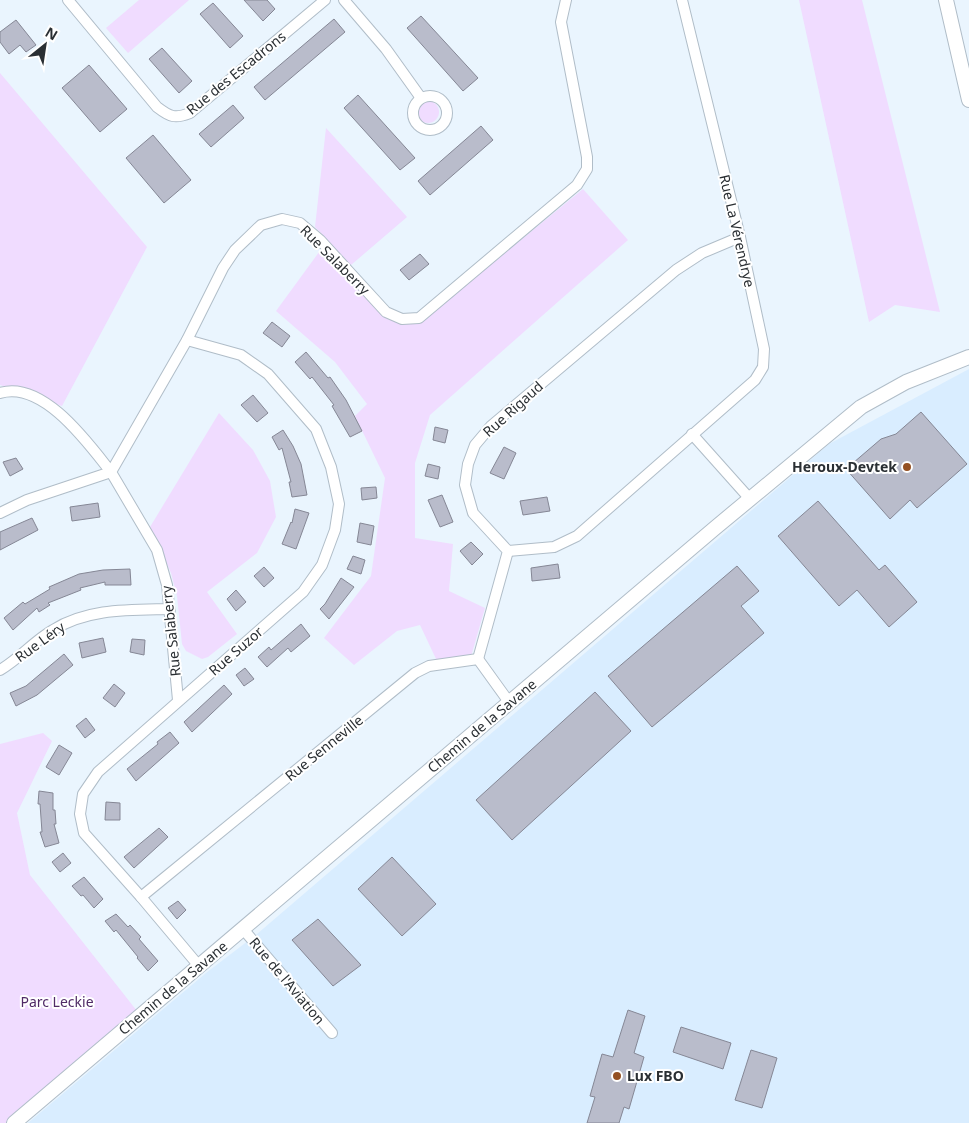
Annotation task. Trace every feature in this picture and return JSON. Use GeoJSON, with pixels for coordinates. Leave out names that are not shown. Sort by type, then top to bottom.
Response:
{"type":"FeatureCollection","features":[{"type":"Feature","properties":{"kind":"street","name":"Rue des Escadrons"},"geometry":{"type":"LineString","coordinates":[[68,0],[157,107],[167,114],[179,118],[190,113],[325,0]]}},
{"type":"Feature","properties":{"kind":"street"},"geometry":{"type":"LineString","coordinates":[[344,0],[386,49],[421,98]]}},
{"type":"Feature","properties":{"kind":"street","name":"Rue Salaberry"},"geometry":{"type":"LineString","coordinates":[[178,700],[167,585],[156,550],[111,472],[187,340],[227,262],[235,250],[261,225],[282,218],[300,223],[320,240],[386,312],[402,319],[419,318],[577,185],[587,168],[587,157],[561,22],[566,0]]}},
{"type":"Feature","properties":{"kind":"street","name":"Rue La Vérendrye"},"geometry":{"type":"LineString","coordinates":[[508,551],[554,547],[577,536],[755,380],[763,367],[764,349],[740,237],[682,0]]}},
{"type":"Feature","properties":{"kind":"street"},"geometry":{"type":"LineString","coordinates":[[946,0],[969,100]]}},
{"type":"Feature","properties":{"kind":"street","name":"Rue Rigaud"},"geometry":{"type":"LineString","coordinates":[[508,551],[473,513],[465,485],[468,464],[475,444],[491,426],[676,270],[702,254],[740,237]]}},
{"type":"Feature","properties":{"kind":"street","name":"Rue Suzor"},"geometry":{"type":"LineString","coordinates":[[187,340],[241,355],[268,374],[316,429],[331,467],[339,504],[335,530],[322,565],[303,592],[98,772],[83,794],[80,814],[84,833],[200,966]]}},
{"type":"Feature","properties":{"kind":"street","name":"Chemin de la Savane"},"geometry":{"type":"LineString","coordinates":[[14,1123],[509,702],[861,407],[906,382],[969,357]]}},
{"type":"Feature","properties":{"kind":"street"},"geometry":{"type":"LineString","coordinates":[[0,393],[8,391],[22,392],[55,408],[111,472],[27,500],[0,513]]}},
{"type":"Feature","properties":{"kind":"street"},"geometry":{"type":"LineString","coordinates":[[692,434],[750,499]]}},
{"type":"Feature","properties":{"kind":"street"},"geometry":{"type":"LineString","coordinates":[[508,551],[478,659],[509,702]]}},
{"type":"Feature","properties":{"kind":"street","name":"Rue Léry"},"geometry":{"type":"LineString","coordinates":[[0,670],[9,665],[52,630],[73,619],[97,612],[170,610]]}},
{"type":"Feature","properties":{"kind":"street","name":"Rue Senneville"},"geometry":{"type":"LineString","coordinates":[[141,897],[415,673],[429,666],[478,659]]}},
{"type":"Feature","properties":{"kind":"street","name":"Rue de l'Aviation"},"geometry":{"type":"LineString","coordinates":[[243,929],[332,1033]]}},
{"type":"Feature","properties":{"kind":"shaded area"},"geometry":{"type":"Polygon","coordinates":[[[969,369],[969,1123],[28,1123],[206,973],[257,934],[829,444],[969,369]]]}},
{"type":"Feature","properties":{"kind":"green space"},"geometry":{"type":"Polygon","coordinates":[[[139,0],[189,0],[128,53],[106,28],[139,0]]]}},
{"type":"Feature","properties":{"kind":"green space"},"geometry":{"type":"Polygon","coordinates":[[[799,0],[862,0],[940,312],[895,305],[869,322],[799,0]]]}},
{"type":"Feature","properties":{"kind":"green space"},"geometry":{"type":"Polygon","coordinates":[[[0,73],[147,247],[62,406],[0,385],[0,73]]]}},
{"type":"Feature","properties":{"kind":"green space"},"geometry":{"type":"Polygon","coordinates":[[[428,101],[436,104],[439,112],[436,120],[428,123],[420,120],[417,112],[420,104],[428,101]]]}},
{"type":"Feature","properties":{"kind":"green space"},"geometry":{"type":"Polygon","coordinates":[[[326,128],[407,217],[351,265],[315,227],[326,128]]]}},
{"type":"Feature","properties":{"kind":"green space"},"geometry":{"type":"Polygon","coordinates":[[[583,189],[628,240],[430,415],[415,463],[415,538],[453,544],[449,591],[485,608],[470,660],[437,661],[420,625],[397,631],[354,665],[324,638],[371,576],[385,478],[355,416],[367,404],[335,362],[276,311],[322,248],[387,318],[406,324],[422,321],[583,189]]]}},
{"type":"Feature","properties":{"kind":"green space"},"geometry":{"type":"Polygon","coordinates":[[[219,413],[253,450],[270,481],[276,517],[257,553],[207,592],[237,634],[208,657],[202,659],[186,651],[182,644],[177,596],[171,573],[150,527],[219,413]]]}},
{"type":"Feature","properties":{"kind":"green space","name":"Parc Leckie"},"geometry":{"type":"Polygon","coordinates":[[[43,733],[52,741],[17,813],[30,875],[137,1011],[9,1123],[0,1123],[0,744],[43,733]]]}},
{"type":"Feature","properties":{"kind":"building"},"geometry":{"type":"Polygon","coordinates":[[[244,0],[267,0],[275,9],[263,21],[244,0]]]}},
{"type":"Feature","properties":{"kind":"building"},"geometry":{"type":"Polygon","coordinates":[[[213,3],[243,36],[230,48],[200,14],[213,3]]]}},
{"type":"Feature","properties":{"kind":"building"},"geometry":{"type":"Polygon","coordinates":[[[421,16],[478,78],[463,91],[407,28],[421,16]]]}},
{"type":"Feature","properties":{"kind":"building"},"geometry":{"type":"Polygon","coordinates":[[[334,19],[345,32],[265,100],[254,87],[334,19]]]}},
{"type":"Feature","properties":{"kind":"building"},"geometry":{"type":"Polygon","coordinates":[[[16,20],[36,45],[26,52],[20,45],[9,54],[0,42],[0,32],[16,20]]]}},
{"type":"Feature","properties":{"kind":"building"},"geometry":{"type":"Polygon","coordinates":[[[162,48],[192,81],[179,93],[149,59],[162,48]]]}},
{"type":"Feature","properties":{"kind":"building"},"geometry":{"type":"Polygon","coordinates":[[[89,65],[127,109],[100,132],[62,88],[89,65]]]}},
{"type":"Feature","properties":{"kind":"building"},"geometry":{"type":"Polygon","coordinates":[[[358,95],[415,158],[400,170],[344,108],[358,95]]]}},
{"type":"Feature","properties":{"kind":"building"},"geometry":{"type":"Polygon","coordinates":[[[233,105],[244,118],[211,147],[199,134],[233,105]]]}},
{"type":"Feature","properties":{"kind":"building"},"geometry":{"type":"Polygon","coordinates":[[[481,126],[493,140],[430,195],[418,181],[481,126]]]}},
{"type":"Feature","properties":{"kind":"building"},"geometry":{"type":"Polygon","coordinates":[[[153,135],[191,180],[164,203],[126,158],[153,135]]]}},
{"type":"Feature","properties":{"kind":"building"},"geometry":{"type":"Polygon","coordinates":[[[420,254],[429,264],[409,280],[400,270],[420,254]]]}},
{"type":"Feature","properties":{"kind":"building"},"geometry":{"type":"Polygon","coordinates":[[[272,322],[290,336],[282,347],[263,333],[272,322]]]}},
{"type":"Feature","properties":{"kind":"building"},"geometry":{"type":"Polygon","coordinates":[[[306,352],[328,378],[330,377],[346,400],[362,431],[350,437],[332,406],[334,405],[312,377],[310,379],[295,362],[306,352]]]}},
{"type":"Feature","properties":{"kind":"building"},"geometry":{"type":"Polygon","coordinates":[[[253,395],[268,413],[257,422],[241,405],[253,395]]]}},
{"type":"Feature","properties":{"kind":"building","name":"Heroux-Devtek"},"geometry":{"type":"Polygon","coordinates":[[[921,412],[967,464],[917,508],[910,500],[890,519],[846,469],[881,439],[896,434],[921,412]]]}},
{"type":"Feature","properties":{"kind":"building"},"geometry":{"type":"Polygon","coordinates":[[[435,427],[448,430],[445,443],[433,440],[435,427]]]}},
{"type":"Feature","properties":{"kind":"building"},"geometry":{"type":"Polygon","coordinates":[[[283,430],[301,464],[307,495],[292,497],[289,482],[291,482],[282,448],[279,450],[272,437],[283,430]]]}},
{"type":"Feature","properties":{"kind":"building"},"geometry":{"type":"Polygon","coordinates":[[[504,447],[516,453],[504,479],[490,473],[504,447]]]}},
{"type":"Feature","properties":{"kind":"building"},"geometry":{"type":"Polygon","coordinates":[[[16,458],[23,469],[10,476],[3,462],[16,458]]]}},
{"type":"Feature","properties":{"kind":"building"},"geometry":{"type":"Polygon","coordinates":[[[428,464],[440,467],[438,479],[425,476],[428,464]]]}},
{"type":"Feature","properties":{"kind":"building"},"geometry":{"type":"Polygon","coordinates":[[[376,487],[377,498],[362,500],[361,488],[376,487]]]}},
{"type":"Feature","properties":{"kind":"building"},"geometry":{"type":"Polygon","coordinates":[[[442,495],[453,522],[440,527],[428,500],[442,495]]]}},
{"type":"Feature","properties":{"kind":"building"},"geometry":{"type":"Polygon","coordinates":[[[547,497],[550,511],[523,515],[520,501],[547,497]]]}},
{"type":"Feature","properties":{"kind":"building"},"geometry":{"type":"Polygon","coordinates":[[[818,501],[879,570],[885,565],[917,602],[889,627],[857,590],[839,606],[778,536],[818,501]]]}},
{"type":"Feature","properties":{"kind":"building"},"geometry":{"type":"Polygon","coordinates":[[[98,503],[100,517],[72,521],[70,507],[98,503]]]}},
{"type":"Feature","properties":{"kind":"building"},"geometry":{"type":"Polygon","coordinates":[[[295,509],[309,513],[296,549],[282,544],[292,523],[295,509]]]}},
{"type":"Feature","properties":{"kind":"building"},"geometry":{"type":"Polygon","coordinates":[[[32,518],[38,530],[0,550],[0,532],[32,518]]]}},
{"type":"Feature","properties":{"kind":"building"},"geometry":{"type":"Polygon","coordinates":[[[360,523],[374,526],[371,545],[357,542],[360,523]]]}},
{"type":"Feature","properties":{"kind":"building"},"geometry":{"type":"Polygon","coordinates":[[[471,542],[483,554],[472,565],[460,551],[471,542]]]}},
{"type":"Feature","properties":{"kind":"building"},"geometry":{"type":"Polygon","coordinates":[[[353,556],[365,560],[361,574],[347,569],[353,556]]]}},
{"type":"Feature","properties":{"kind":"building"},"geometry":{"type":"Polygon","coordinates":[[[558,564],[560,578],[532,581],[531,568],[558,564]]]}},
{"type":"Feature","properties":{"kind":"building"},"geometry":{"type":"Polygon","coordinates":[[[737,566],[759,591],[741,606],[764,633],[652,727],[608,676],[737,566]]]}},
{"type":"Feature","properties":{"kind":"building"},"geometry":{"type":"Polygon","coordinates":[[[264,567],[274,578],[264,587],[254,576],[264,567]]]}},
{"type":"Feature","properties":{"kind":"building"},"geometry":{"type":"Polygon","coordinates":[[[130,569],[131,585],[105,585],[105,582],[80,588],[81,590],[48,603],[50,605],[39,612],[37,608],[13,630],[4,618],[23,602],[25,604],[50,589],[49,587],[79,574],[103,570],[130,569]]]}},
{"type":"Feature","properties":{"kind":"building"},"geometry":{"type":"Polygon","coordinates":[[[341,578],[354,587],[329,619],[320,609],[341,578]]]}},
{"type":"Feature","properties":{"kind":"building"},"geometry":{"type":"Polygon","coordinates":[[[236,590],[246,602],[236,611],[227,599],[236,590]]]}},
{"type":"Feature","properties":{"kind":"building"},"geometry":{"type":"Polygon","coordinates":[[[301,624],[310,636],[291,652],[288,648],[267,667],[258,657],[269,647],[271,650],[301,624]]]}},
{"type":"Feature","properties":{"kind":"building"},"geometry":{"type":"Polygon","coordinates":[[[103,638],[106,652],[82,658],[79,643],[103,638]]]}},
{"type":"Feature","properties":{"kind":"building"},"geometry":{"type":"Polygon","coordinates":[[[132,639],[145,640],[144,655],[130,652],[132,639]]]}},
{"type":"Feature","properties":{"kind":"building"},"geometry":{"type":"Polygon","coordinates":[[[64,654],[73,665],[37,695],[16,706],[10,693],[26,686],[64,654]]]}},
{"type":"Feature","properties":{"kind":"building"},"geometry":{"type":"Polygon","coordinates":[[[245,668],[254,679],[244,686],[236,675],[245,668]]]}},
{"type":"Feature","properties":{"kind":"building"},"geometry":{"type":"Polygon","coordinates":[[[114,684],[125,693],[115,707],[103,698],[114,684]]]}},
{"type":"Feature","properties":{"kind":"building"},"geometry":{"type":"Polygon","coordinates":[[[224,685],[232,694],[192,732],[184,722],[224,685]]]}},
{"type":"Feature","properties":{"kind":"building"},"geometry":{"type":"Polygon","coordinates":[[[595,692],[631,731],[512,840],[476,800],[595,692]]]}},
{"type":"Feature","properties":{"kind":"building"},"geometry":{"type":"Polygon","coordinates":[[[86,718],[95,730],[85,738],[76,726],[86,718]]]}},
{"type":"Feature","properties":{"kind":"building"},"geometry":{"type":"Polygon","coordinates":[[[170,732],[179,743],[136,781],[127,769],[170,732]]]}},
{"type":"Feature","properties":{"kind":"building"},"geometry":{"type":"Polygon","coordinates":[[[59,745],[72,753],[59,775],[46,767],[59,745]]]}},
{"type":"Feature","properties":{"kind":"building"},"geometry":{"type":"Polygon","coordinates":[[[39,791],[53,793],[53,810],[55,810],[56,824],[54,824],[59,843],[45,847],[40,832],[42,832],[40,804],[38,804],[39,791]]]}},
{"type":"Feature","properties":{"kind":"building"},"geometry":{"type":"Polygon","coordinates":[[[106,802],[120,803],[120,820],[105,820],[106,802]]]}},
{"type":"Feature","properties":{"kind":"building"},"geometry":{"type":"Polygon","coordinates":[[[159,828],[168,837],[134,868],[124,857],[159,828]]]}},
{"type":"Feature","properties":{"kind":"building"},"geometry":{"type":"Polygon","coordinates":[[[63,853],[71,863],[60,872],[52,862],[63,853]]]}},
{"type":"Feature","properties":{"kind":"building"},"geometry":{"type":"Polygon","coordinates":[[[392,857],[436,904],[402,936],[358,889],[392,857]]]}},
{"type":"Feature","properties":{"kind":"building"},"geometry":{"type":"Polygon","coordinates":[[[84,877],[103,899],[94,908],[72,886],[84,877]]]}},
{"type":"Feature","properties":{"kind":"building"},"geometry":{"type":"Polygon","coordinates":[[[178,901],[186,910],[177,919],[168,908],[178,901]]]}},
{"type":"Feature","properties":{"kind":"building"},"geometry":{"type":"Polygon","coordinates":[[[116,914],[141,937],[139,939],[158,961],[148,971],[116,930],[114,932],[105,921],[116,914]]]}},
{"type":"Feature","properties":{"kind":"building"},"geometry":{"type":"Polygon","coordinates":[[[318,919],[361,965],[333,986],[292,940],[318,919]]]}},
{"type":"Feature","properties":{"kind":"building","name":"Lux FBO"},"geometry":{"type":"Polygon","coordinates":[[[628,1010],[645,1016],[634,1053],[644,1057],[629,1109],[624,1107],[619,1123],[587,1123],[595,1097],[590,1096],[602,1054],[613,1057],[628,1010]]]}},
{"type":"Feature","properties":{"kind":"building"},"geometry":{"type":"Polygon","coordinates":[[[681,1027],[731,1043],[723,1069],[673,1052],[681,1027]]]}},
{"type":"Feature","properties":{"kind":"building"},"geometry":{"type":"Polygon","coordinates":[[[751,1050],[777,1058],[762,1108],[735,1100],[751,1050]]]}},
{"type":"Feature","properties":{"kind":"place","name":"Heroux-Devtek"},"geometry":{"type":"Point","coordinates":[907,467]}},
{"type":"Feature","properties":{"kind":"place","name":"Lux FBO"},"geometry":{"type":"Point","coordinates":[617,1076]}}]}
